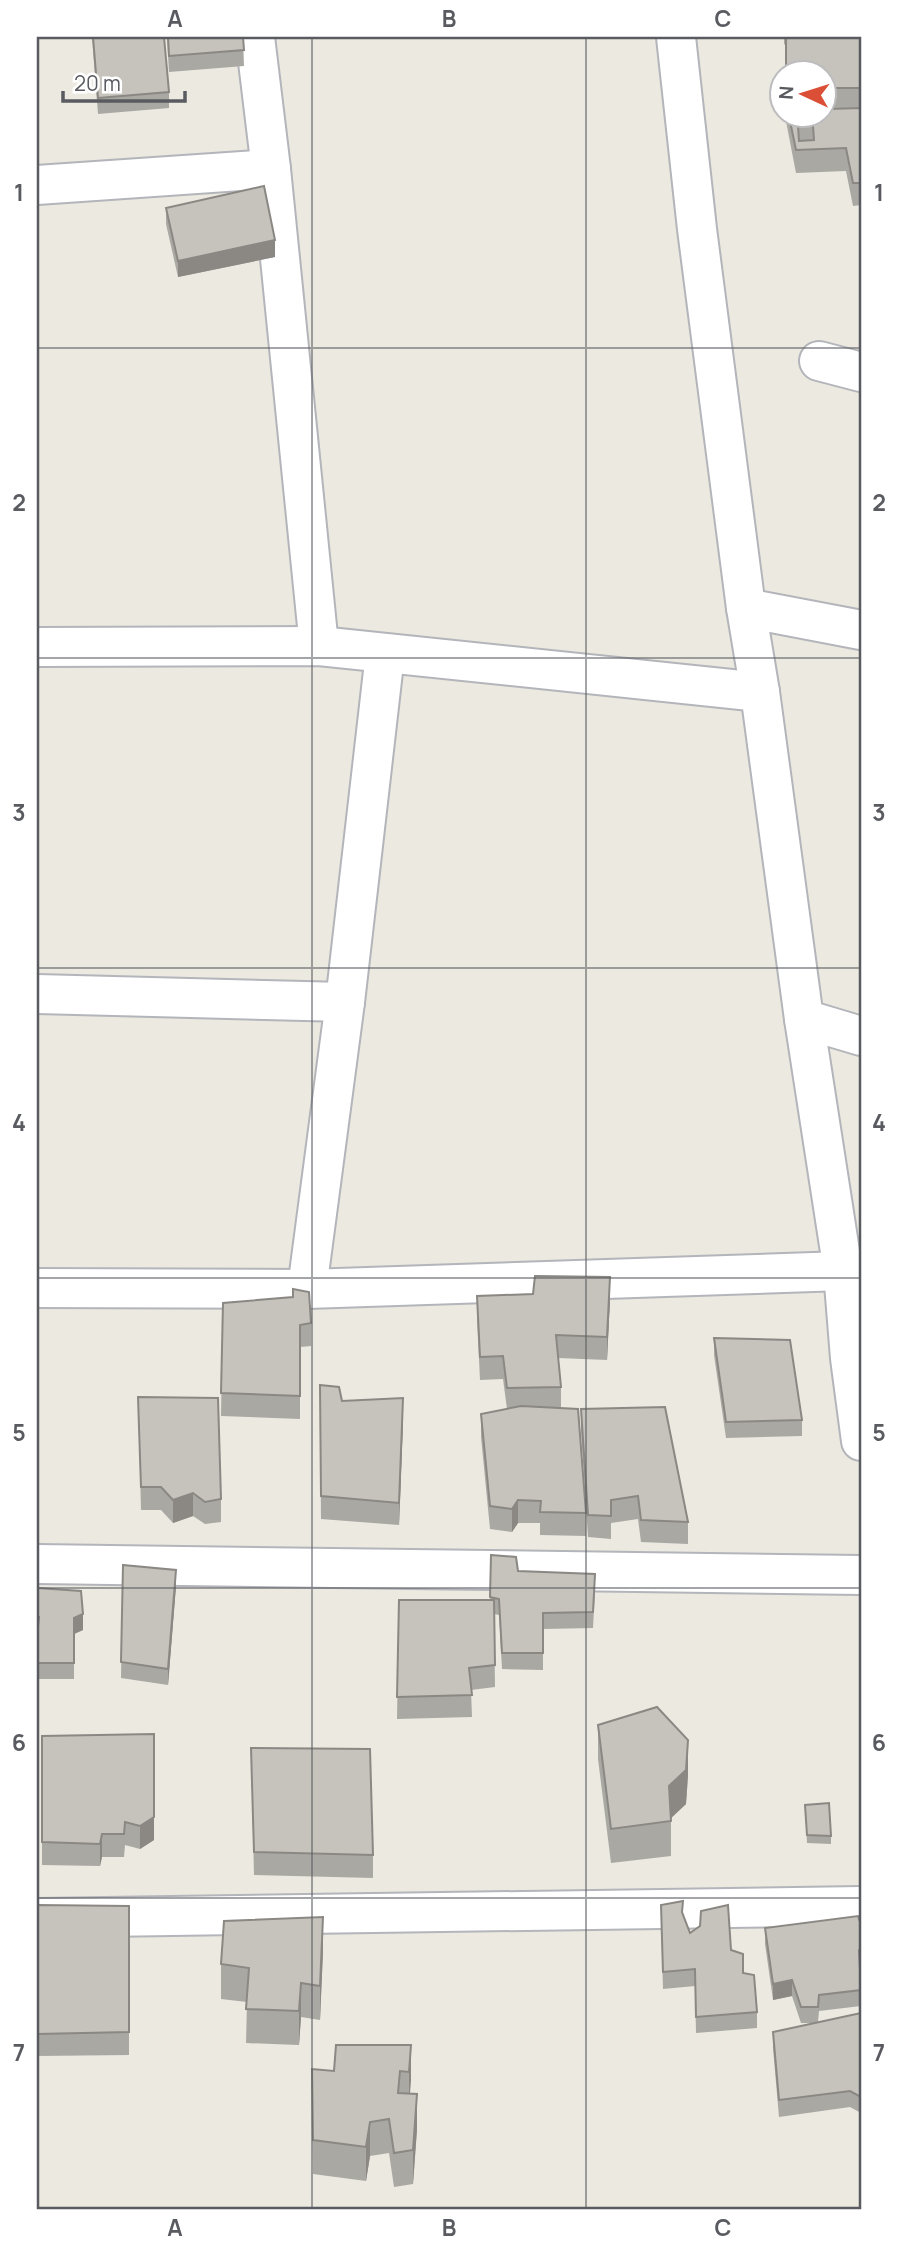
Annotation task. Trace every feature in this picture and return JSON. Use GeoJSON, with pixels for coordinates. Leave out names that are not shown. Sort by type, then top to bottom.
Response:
{"type":"FeatureCollection","features":[{"type":"Feature","properties":{"kind":"street"},"geometry":{"type":"LineString","coordinates":[[255,37],[271,169],[319,646]]}},
{"type":"Feature","properties":{"kind":"street"},"geometry":{"type":"LineString","coordinates":[[676,37],[697,229],[746,608],[760,692],[804,1019],[856,1358],[861,1441]]}},
{"type":"Feature","properties":{"kind":"street"},"geometry":{"type":"LineString","coordinates":[[37,186],[271,169]]}},
{"type":"Feature","properties":{"kind":"street"},"geometry":{"type":"LineString","coordinates":[[819,361],[861,372]]}},
{"type":"Feature","properties":{"kind":"street"},"geometry":{"type":"LineString","coordinates":[[746,608],[861,630]]}},
{"type":"Feature","properties":{"kind":"street"},"geometry":{"type":"LineString","coordinates":[[37,647],[319,646],[760,692]]}},
{"type":"Feature","properties":{"kind":"street"},"geometry":{"type":"LineString","coordinates":[[307,1289],[345,1002],[385,654]]}},
{"type":"Feature","properties":{"kind":"street"},"geometry":{"type":"LineString","coordinates":[[37,994],[345,1002]]}},
{"type":"Feature","properties":{"kind":"street"},"geometry":{"type":"LineString","coordinates":[[804,1019],[861,1037]]}},
{"type":"Feature","properties":{"kind":"street"},"geometry":{"type":"LineString","coordinates":[[37,1288],[307,1289],[843,1271]]}},
{"type":"Feature","properties":{"kind":"street"},"geometry":{"type":"LineString","coordinates":[[37,1564],[861,1574]]}},
{"type":"Feature","properties":{"kind":"street"},"geometry":{"type":"LineString","coordinates":[[37,1918],[861,1906]]}},
{"type":"Feature","properties":{"kind":"building"},"geometry":{"type":"Polygon","coordinates":[[[93,37],[164,37],[169,92],[98,98],[93,37]]]}},
{"type":"Feature","properties":{"kind":"building"},"geometry":{"type":"Polygon","coordinates":[[[168,37],[243,37],[244,50],[169,56],[168,37]]]}},
{"type":"Feature","properties":{"kind":"building"},"geometry":{"type":"Polygon","coordinates":[[[786,37],[861,37],[861,88],[838,88],[838,60],[786,60],[786,37]]]}},
{"type":"Feature","properties":{"kind":"building"},"geometry":{"type":"Polygon","coordinates":[[[861,108],[861,183],[853,183],[846,148],[796,150],[792,130],[798,130],[799,141],[814,140],[813,130],[838,130],[838,109],[861,108]]]}},
{"type":"Feature","properties":{"kind":"building"},"geometry":{"type":"Polygon","coordinates":[[[264,186],[275,240],[178,261],[166,208],[264,186]]]}},
{"type":"Feature","properties":{"kind":"building"},"geometry":{"type":"Polygon","coordinates":[[[535,1276],[610,1277],[607,1337],[556,1335],[561,1387],[507,1388],[503,1356],[480,1357],[477,1296],[533,1294],[535,1276]]]}},
{"type":"Feature","properties":{"kind":"building"},"geometry":{"type":"Polygon","coordinates":[[[293,1289],[309,1292],[311,1323],[300,1325],[300,1396],[221,1393],[223,1303],[293,1297],[293,1289]]]}},
{"type":"Feature","properties":{"kind":"building"},"geometry":{"type":"Polygon","coordinates":[[[714,1338],[790,1340],[802,1420],[726,1422],[714,1338]]]}},
{"type":"Feature","properties":{"kind":"building"},"geometry":{"type":"Polygon","coordinates":[[[320,1385],[339,1387],[342,1401],[403,1398],[399,1503],[321,1496],[320,1385]]]}},
{"type":"Feature","properties":{"kind":"building"},"geometry":{"type":"Polygon","coordinates":[[[138,1397],[218,1398],[221,1499],[205,1502],[193,1493],[173,1500],[161,1487],[141,1487],[138,1397]]]}},
{"type":"Feature","properties":{"kind":"building"},"geometry":{"type":"Polygon","coordinates":[[[521,1406],[578,1409],[586,1513],[540,1512],[541,1501],[518,1500],[512,1509],[490,1506],[481,1414],[521,1406]]]}},
{"type":"Feature","properties":{"kind":"building"},"geometry":{"type":"Polygon","coordinates":[[[665,1407],[688,1522],[641,1520],[638,1496],[611,1500],[611,1516],[588,1515],[581,1409],[665,1407]]]}},
{"type":"Feature","properties":{"kind":"building"},"geometry":{"type":"Polygon","coordinates":[[[491,1555],[516,1557],[518,1571],[595,1574],[593,1612],[543,1613],[543,1653],[502,1653],[499,1599],[490,1597],[491,1555]]]}},
{"type":"Feature","properties":{"kind":"building"},"geometry":{"type":"Polygon","coordinates":[[[123,1565],[176,1570],[168,1669],[121,1662],[123,1565]]]}},
{"type":"Feature","properties":{"kind":"building"},"geometry":{"type":"Polygon","coordinates":[[[37,1588],[81,1591],[83,1614],[74,1618],[74,1663],[37,1663],[37,1588]]]}},
{"type":"Feature","properties":{"kind":"building"},"geometry":{"type":"Polygon","coordinates":[[[399,1600],[494,1600],[495,1665],[469,1668],[472,1695],[397,1697],[399,1600]]]}},
{"type":"Feature","properties":{"kind":"building"},"geometry":{"type":"Polygon","coordinates":[[[657,1707],[688,1740],[686,1770],[669,1786],[671,1821],[611,1829],[598,1725],[657,1707]]]}},
{"type":"Feature","properties":{"kind":"building"},"geometry":{"type":"Polygon","coordinates":[[[154,1734],[154,1817],[140,1826],[125,1822],[124,1834],[102,1834],[100,1844],[42,1842],[42,1736],[154,1734]]]}},
{"type":"Feature","properties":{"kind":"building"},"geometry":{"type":"Polygon","coordinates":[[[251,1748],[370,1749],[373,1855],[254,1852],[251,1748]]]}},
{"type":"Feature","properties":{"kind":"building"},"geometry":{"type":"Polygon","coordinates":[[[829,1803],[831,1836],[807,1835],[805,1805],[829,1803]]]}},
{"type":"Feature","properties":{"kind":"building"},"geometry":{"type":"Polygon","coordinates":[[[683,1901],[682,1912],[690,1933],[700,1926],[701,1911],[728,1905],[731,1950],[743,1954],[743,1973],[754,1975],[757,2012],[696,2017],[695,1969],[663,1972],[661,1905],[683,1901]]]}},
{"type":"Feature","properties":{"kind":"building"},"geometry":{"type":"Polygon","coordinates":[[[37,1905],[129,1906],[129,2032],[37,2034],[37,1905]]]}},
{"type":"Feature","properties":{"kind":"building"},"geometry":{"type":"Polygon","coordinates":[[[858,1916],[861,1925],[861,1990],[819,1995],[818,2007],[801,2007],[792,1980],[773,1984],[765,1928],[858,1916]]]}},
{"type":"Feature","properties":{"kind":"building"},"geometry":{"type":"Polygon","coordinates":[[[323,1917],[320,1986],[301,1983],[299,2011],[246,2009],[249,1968],[221,1964],[224,1921],[323,1917]]]}},
{"type":"Feature","properties":{"kind":"building"},"geometry":{"type":"Polygon","coordinates":[[[861,2013],[861,2097],[850,2091],[779,2100],[773,2032],[861,2013]]]}},
{"type":"Feature","properties":{"kind":"building"},"geometry":{"type":"Polygon","coordinates":[[[336,2045],[411,2045],[409,2072],[400,2071],[398,2093],[417,2094],[413,2150],[394,2153],[389,2119],[370,2122],[366,2147],[313,2140],[312,2069],[334,2071],[336,2045]]]}}]}
